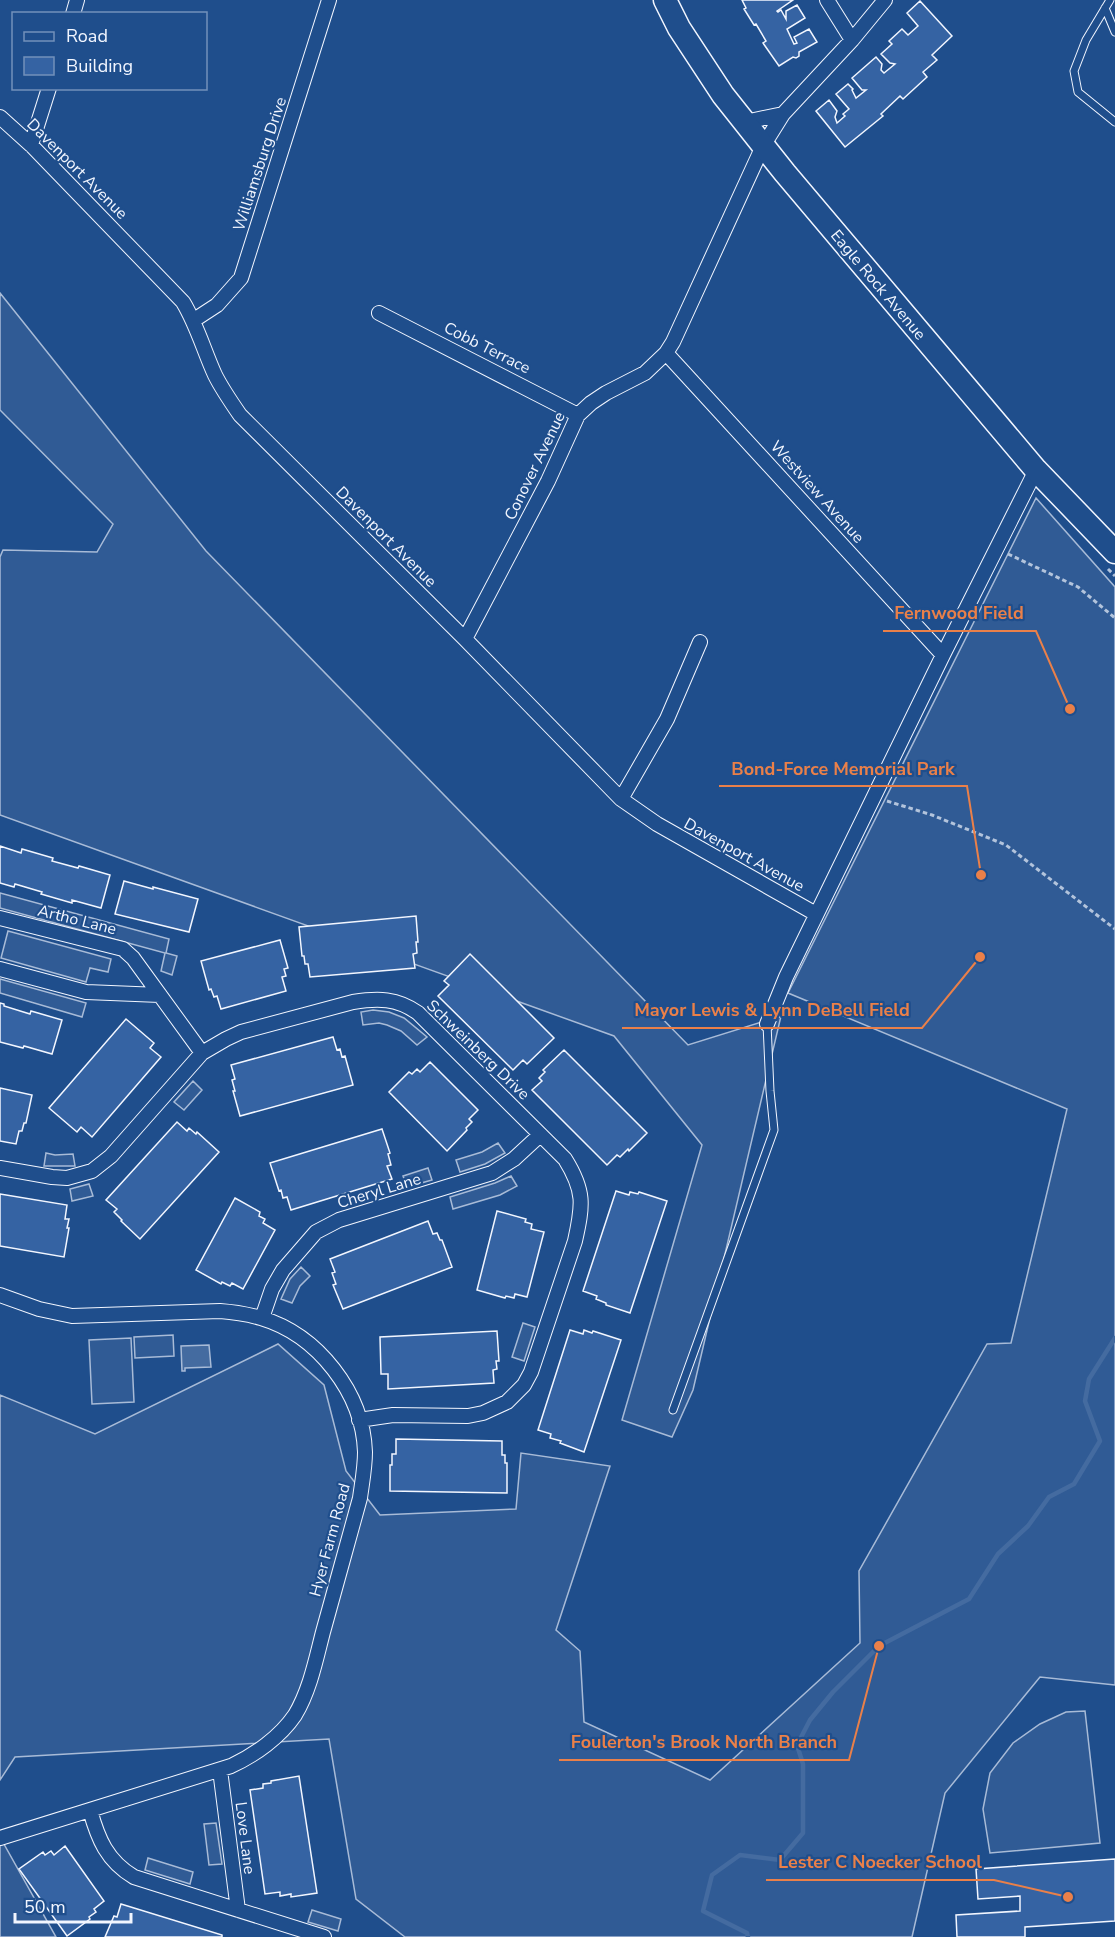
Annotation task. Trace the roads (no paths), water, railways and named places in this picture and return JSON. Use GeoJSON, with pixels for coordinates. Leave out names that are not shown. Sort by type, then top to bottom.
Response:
{"type":"FeatureCollection","features":[{"type":"Feature","properties":{"kind":"main road","name":"Eagle Rock Avenue"},"geometry":{"type":"LineString","coordinates":[[665,0],[679,28],[723,95],[763,146],[1108,557]]}},
{"type":"Feature","properties":{"kind":"street","name":"Williamsburg Drive"},"geometry":{"type":"LineString","coordinates":[[194,320],[217,305],[241,278],[329,0]]}},
{"type":"Feature","properties":{"kind":"street"},"geometry":{"type":"LineString","coordinates":[[827,0],[852,40]]}},
{"type":"Feature","properties":{"kind":"street","name":"Conover Avenue"},"geometry":{"type":"LineString","coordinates":[[465,639],[548,481],[578,415],[606,393],[645,373],[666,353],[763,146],[783,114],[852,40],[885,0]]}},
{"type":"Feature","properties":{"kind":"street"},"geometry":{"type":"LineString","coordinates":[[31,145],[48,90]]}},
{"type":"Feature","properties":{"kind":"street"},"geometry":{"type":"LineString","coordinates":[[745,122],[783,114]]}},
{"type":"Feature","properties":{"kind":"street","name":"Davenport Avenue"},"geometry":{"type":"LineString","coordinates":[[0,117],[31,145],[183,302],[194,320],[215,374],[240,415],[465,639],[621,799],[657,824],[816,914]]}},
{"type":"Feature","properties":{"kind":"street","name":"Cobb Terrace"},"geometry":{"type":"LineString","coordinates":[[379,313],[578,415]]}},
{"type":"Feature","properties":{"kind":"street","name":"Westview Avenue"},"geometry":{"type":"LineString","coordinates":[[666,353],[942,655]]}},
{"type":"Feature","properties":{"kind":"street"},"geometry":{"type":"LineString","coordinates":[[767,1024],[816,914],[942,655],[1036,471]]}},
{"type":"Feature","properties":{"kind":"street"},"geometry":{"type":"LineString","coordinates":[[621,799],[668,719],[700,642]]}},
{"type":"Feature","properties":{"kind":"street","name":"Artho Lane"},"geometry":{"type":"LineString","coordinates":[[0,918],[123,949],[133,958],[202,1053]]}},
{"type":"Feature","properties":{"kind":"street"},"geometry":{"type":"LineString","coordinates":[[0,969],[86,992],[160,995]]}},
{"type":"Feature","properties":{"kind":"street","name":"Schweinberg Drive"},"geometry":{"type":"LineString","coordinates":[[0,1168],[52,1178],[67,1178],[92,1171],[111,1156],[202,1053],[226,1039],[255,1028],[353,1002],[382,999],[396,1001],[413,1009],[565,1159],[579,1185],[581,1208],[575,1241],[531,1372],[524,1385],[507,1402],[483,1413],[468,1416],[393,1415],[359,1420]]}},
{"type":"Feature","properties":{"kind":"street","name":"Cheryl Lane"},"geometry":{"type":"LineString","coordinates":[[262,1318],[276,1281],[316,1232],[339,1220],[492,1173],[514,1159],[540,1135]]}},
{"type":"Feature","properties":{"kind":"street","name":"Hyer Farm Road"},"geometry":{"type":"LineString","coordinates":[[0,1295],[39,1309],[72,1316],[220,1311],[262,1318],[296,1335],[321,1355],[346,1388],[359,1420],[365,1452],[360,1498],[307,1689],[295,1715],[253,1754],[220,1770],[0,1838]]}},
{"type":"Feature","properties":{"kind":"street","name":"Love Lane"},"geometry":{"type":"LineString","coordinates":[[220,1770],[238,1910]]}},
{"type":"Feature","properties":{"kind":"street"},"geometry":{"type":"LineString","coordinates":[[90,1810],[100,1841],[108,1855],[122,1870],[134,1877],[324,1937]]}},
{"type":"Feature","properties":{"kind":"lane"},"geometry":{"type":"LineString","coordinates":[[1110,0],[1086,40],[1074,71],[1078,92],[1115,122]]}},
{"type":"Feature","properties":{"kind":"lane"},"geometry":{"type":"LineString","coordinates":[[1105,8],[1115,32]]}},
{"type":"Feature","properties":{"kind":"lane"},"geometry":{"type":"LineString","coordinates":[[674,1410],[774,1131],[767,1024]]}},
{"type":"Feature","properties":{"kind":"waterway"},"geometry":{"type":"LineString","coordinates":[[748,1937],[747,1933],[703,1911],[712,1875],[740,1855],[780,1860],[803,1833],[803,1764],[797,1745],[810,1720],[833,1692],[879,1646],[969,1599],[998,1554],[1028,1526],[1049,1497],[1074,1484],[1100,1441],[1085,1401],[1089,1379],[1115,1338]]}},
{"type":"Feature","properties":{"kind":"place","name":"Fernwood Field"},"geometry":{"type":"Point","coordinates":[1070,709]}},
{"type":"Feature","properties":{"kind":"place","name":"Bond-Force Memorial Park"},"geometry":{"type":"Point","coordinates":[981,875]}},
{"type":"Feature","properties":{"kind":"place","name":"Mayor Lewis & Lynn DeBell Field"},"geometry":{"type":"Point","coordinates":[980,957]}},
{"type":"Feature","properties":{"kind":"place","name":"Foulerton's Brook North Branch"},"geometry":{"type":"Point","coordinates":[879,1646]}},
{"type":"Feature","properties":{"kind":"place","name":"Lester C Noecker School"},"geometry":{"type":"Point","coordinates":[1068,1897]}}]}
